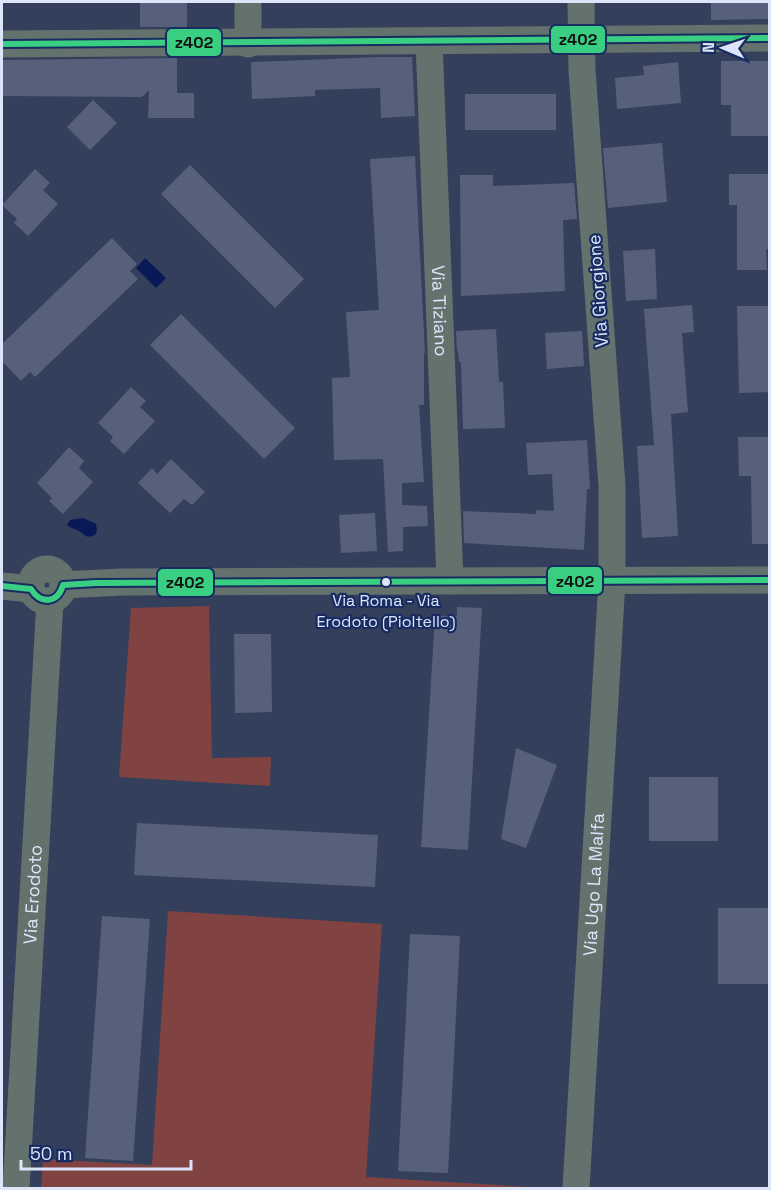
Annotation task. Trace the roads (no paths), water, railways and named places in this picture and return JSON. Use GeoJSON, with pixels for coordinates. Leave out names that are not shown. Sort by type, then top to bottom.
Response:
{"type":"FeatureCollection","features":[{"type":"Feature","properties":{"kind":"street"},"geometry":{"type":"LineString","coordinates":[[248,2],[248,44]]}},
{"type":"Feature","properties":{"kind":"street","name":"Via Giorgione"},"geometry":{"type":"LineString","coordinates":[[581,2],[581,41],[612,486],[612,581]]}},
{"type":"Feature","properties":{"kind":"street"},"geometry":{"type":"LineString","coordinates":[[2,44],[248,44],[770,38]]}},
{"type":"Feature","properties":{"kind":"street","name":"Via Tiziano"},"geometry":{"type":"LineString","coordinates":[[429,41],[450,581]]}},
{"type":"Feature","properties":{"kind":"street"},"geometry":{"type":"LineString","coordinates":[[2,586],[48,592],[122,582],[770,580]]}},
{"type":"Feature","properties":{"kind":"street","name":"Via Ugo La Malfa"},"geometry":{"type":"LineString","coordinates":[[576,1188],[612,581]]}},
{"type":"Feature","properties":{"kind":"street","name":"Via Erodoto"},"geometry":{"type":"LineString","coordinates":[[16,1188],[48,592]]}},
{"type":"Feature","properties":{"kind":"place","name":"Via Roma - Via Erodoto (Pioltello)"},"geometry":{"type":"Point","coordinates":[386,582]}}]}
